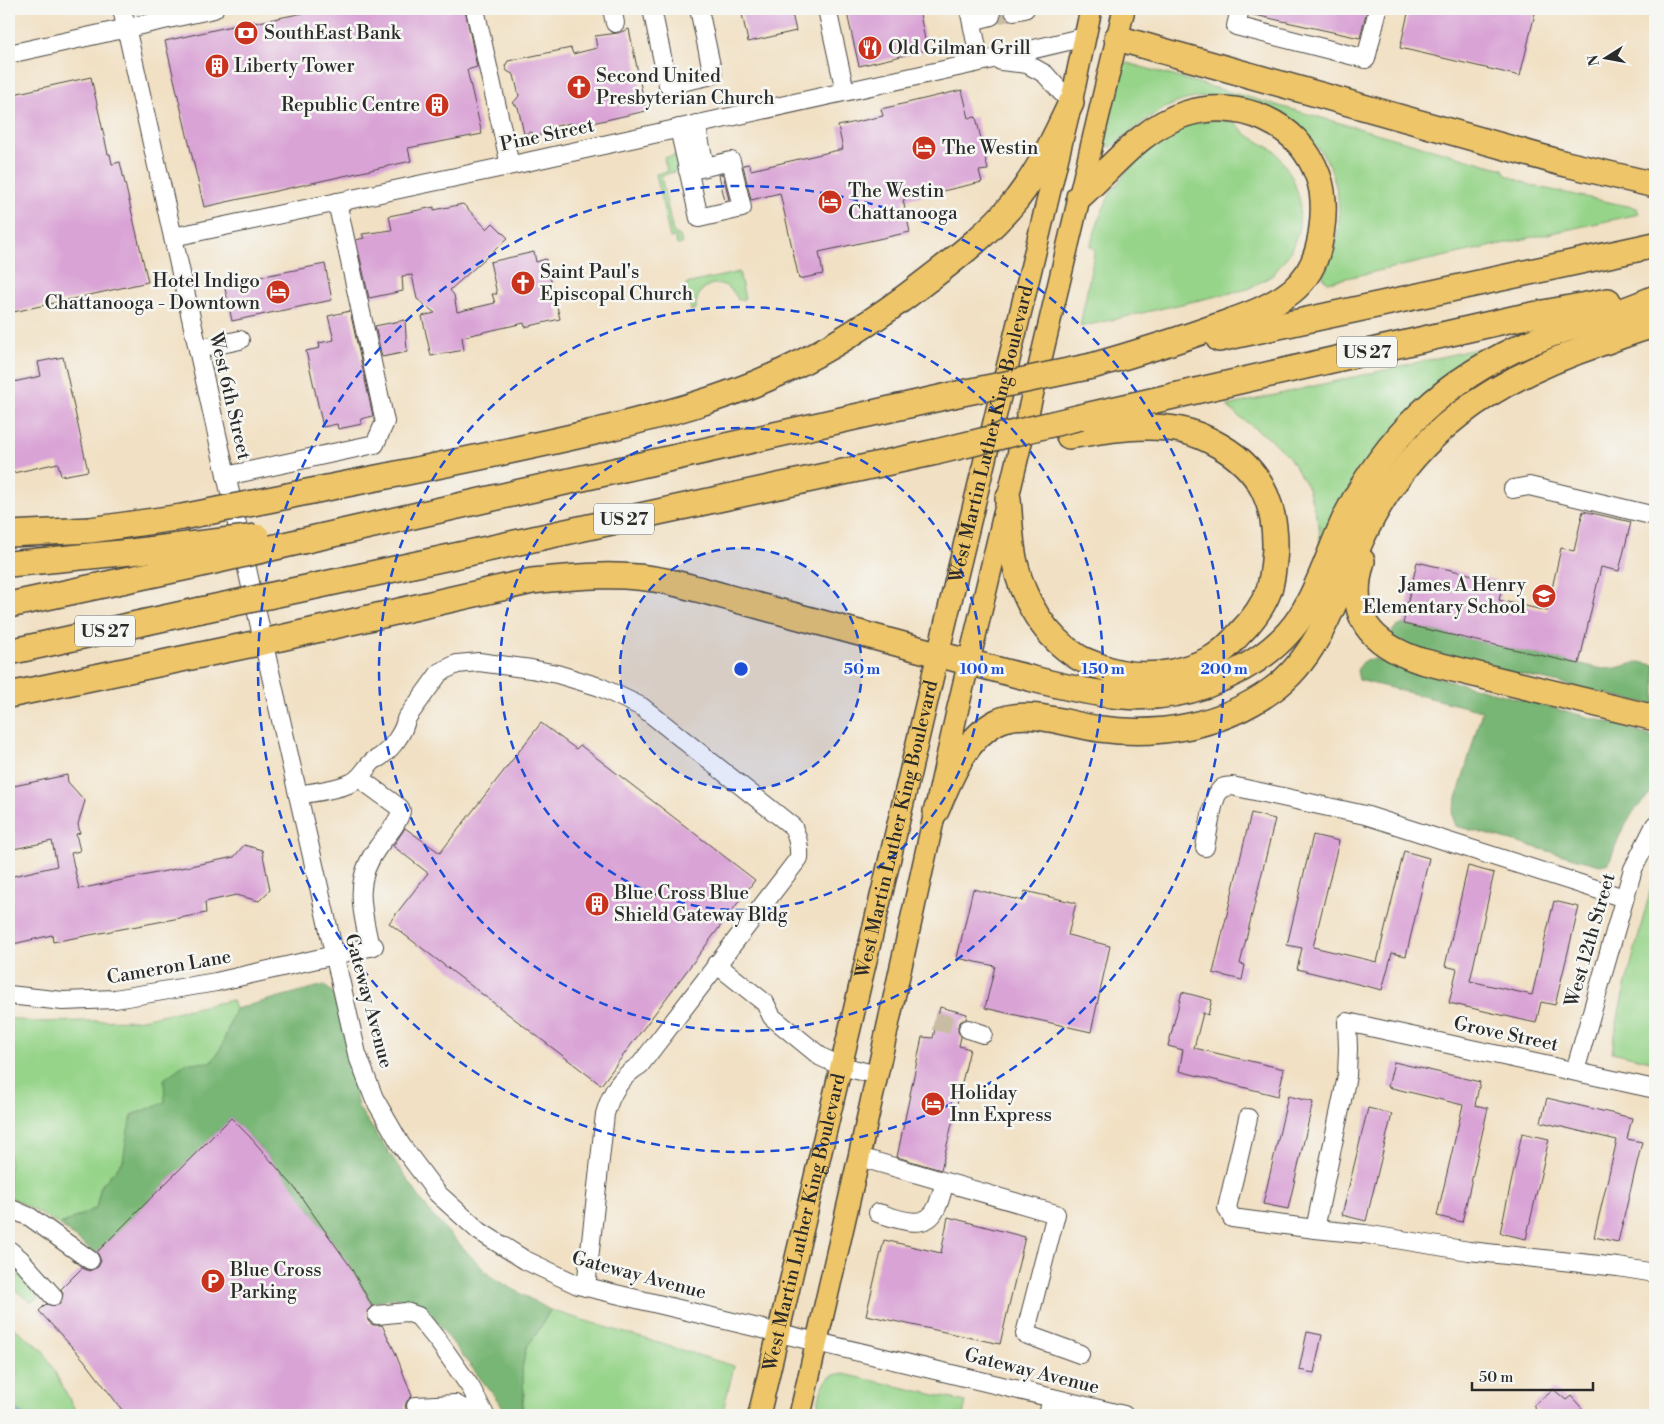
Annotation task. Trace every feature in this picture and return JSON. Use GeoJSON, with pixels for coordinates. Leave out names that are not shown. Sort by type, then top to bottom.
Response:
{"type":"FeatureCollection","features":[{"type":"Feature","properties":{"kind":"highway"},"geometry":{"type":"LineString","coordinates":[[1117,38],[1562,164],[1655,185]]}},
{"type":"Feature","properties":{"kind":"highway"},"geometry":{"type":"LineString","coordinates":[[9,534],[90,530],[182,518],[546,443],[636,422],[737,391],[806,360],[852,335],[905,298],[966,250],[997,221],[1033,176],[1050,149],[1071,103]]}},
{"type":"Feature","properties":{"kind":"highway"},"geometry":{"type":"LineString","coordinates":[[1079,197],[1152,130],[1186,113],[1224,108],[1244,111],[1265,118],[1292,137],[1312,161],[1319,177],[1322,195],[1323,221],[1319,249],[1313,264],[1302,282],[1278,301],[1228,323],[1092,366]]}},
{"type":"Feature","properties":{"kind":"highway","name":"US 27"},"geometry":{"type":"LineString","coordinates":[[9,605],[190,556],[344,531],[953,395],[1655,245]]}},
{"type":"Feature","properties":{"kind":"highway","name":"US 27"},"geometry":{"type":"LineString","coordinates":[[9,652],[936,452],[1075,427],[1517,318],[1655,294]]}},
{"type":"Feature","properties":{"kind":"highway"},"geometry":{"type":"LineString","coordinates":[[9,695],[263,642],[532,581],[577,576],[610,575],[669,582],[1071,689],[1100,695],[1126,697],[1175,694],[1205,686],[1238,672],[1279,643],[1300,617],[1319,580],[1348,513],[1369,477],[1388,450],[1421,414],[1451,389],[1483,367],[1548,335],[1611,315],[1655,298]]}},
{"type":"Feature","properties":{"kind":"highway"},"geometry":{"type":"LineString","coordinates":[[936,811],[949,780],[965,751],[985,729],[1006,718],[1026,716],[1101,729],[1136,731],[1177,729],[1197,726],[1243,709],[1275,688],[1292,673],[1315,641],[1376,512],[1400,476],[1441,428],[1492,391],[1532,370],[1655,325]]}},
{"type":"Feature","properties":{"kind":"highway"},"geometry":{"type":"LineString","coordinates":[[1008,499],[1015,562],[1026,600],[1048,632],[1078,657],[1114,673],[1140,676],[1186,669],[1209,660],[1228,646],[1259,610],[1269,590],[1274,563],[1275,534],[1271,507],[1265,491],[1254,475],[1234,454],[1208,439],[1182,430],[1075,427]]}},
{"type":"Feature","properties":{"kind":"highway"},"geometry":{"type":"LineString","coordinates":[[1400,476],[1378,519],[1365,551],[1357,582],[1358,607],[1363,620],[1382,644],[1394,651],[1421,661],[1652,718]]}},
{"type":"Feature","properties":{"kind":"highway"},"geometry":{"type":"LineString","coordinates":[[9,564],[131,552],[190,556]]}},
{"type":"Feature","properties":{"kind":"main road","name":"West Martin Luther King Boulevard"},"geometry":{"type":"LineString","coordinates":[[759,1415],[938,654],[1071,103],[1091,9]]}},
{"type":"Feature","properties":{"kind":"main road","name":"West Martin Luther King Boulevard"},"geometry":{"type":"LineString","coordinates":[[800,1415],[969,663],[1124,9]]}},
{"type":"Feature","properties":{"kind":"street","name":"West 6th Street"},"geometry":{"type":"LineString","coordinates":[[122,9],[270,676]]}},
{"type":"Feature","properties":{"kind":"street"},"geometry":{"type":"LineString","coordinates":[[9,54],[214,9]]}},
{"type":"Feature","properties":{"kind":"street"},"geometry":{"type":"LineString","coordinates":[[475,9],[510,165]]}},
{"type":"Feature","properties":{"kind":"street"},"geometry":{"type":"LineString","coordinates":[[652,9],[668,85],[713,75],[700,9]]}},
{"type":"Feature","properties":{"kind":"street"},"geometry":{"type":"LineString","coordinates":[[827,9],[845,91]]}},
{"type":"Feature","properties":{"kind":"street"},"geometry":{"type":"LineString","coordinates":[[1240,9],[1236,26],[1366,59],[1378,9]]}},
{"type":"Feature","properties":{"kind":"street"},"geometry":{"type":"LineString","coordinates":[[984,61],[970,15],[991,16]]}},
{"type":"Feature","properties":{"kind":"street","name":"Pine Street"},"geometry":{"type":"LineString","coordinates":[[173,237],[688,126],[1084,37]]}},
{"type":"Feature","properties":{"kind":"street","name":"Pine Street"},"geometry":{"type":"LineString","coordinates":[[984,61],[1027,64],[1045,74],[1071,103]]}},
{"type":"Feature","properties":{"kind":"street"},"geometry":{"type":"LineString","coordinates":[[688,126],[706,166]]}},
{"type":"Feature","properties":{"kind":"street"},"geometry":{"type":"LineString","coordinates":[[688,126],[688,170],[699,218],[742,208],[731,161],[688,170]]}},
{"type":"Feature","properties":{"kind":"street"},"geometry":{"type":"LineString","coordinates":[[226,476],[375,444],[385,422],[337,202]]}},
{"type":"Feature","properties":{"kind":"street"},"geometry":{"type":"LineString","coordinates":[[198,349],[240,340]]}},
{"type":"Feature","properties":{"kind":"street"},"geometry":{"type":"LineString","coordinates":[[1513,489],[1529,486],[1655,516]]}},
{"type":"Feature","properties":{"kind":"street"},"geometry":{"type":"LineString","coordinates":[[298,795],[335,788],[351,783],[359,778],[374,761],[386,752],[402,732],[406,719],[440,672],[457,664],[478,662],[557,674],[600,687],[642,707],[793,827],[800,847],[799,858],[640,1065],[626,1074],[613,1091],[605,1114],[586,1286]]}},
{"type":"Feature","properties":{"kind":"street","name":"Gateway Avenue"},"geometry":{"type":"LineString","coordinates":[[270,676],[357,1054],[374,1098],[401,1145],[437,1193],[479,1231],[525,1260],[586,1286],[1124,1415]]}},
{"type":"Feature","properties":{"kind":"street","name":"Cameron Lane"},"geometry":{"type":"LineString","coordinates":[[9,995],[63,1001],[115,999],[216,982],[372,947],[363,915],[362,881],[374,852],[396,823],[401,811],[400,808],[359,778]]}},
{"type":"Feature","properties":{"kind":"street"},"geometry":{"type":"LineString","coordinates":[[1205,847],[1219,792],[1225,787],[1232,786],[1365,816],[1624,898]]}},
{"type":"Feature","properties":{"kind":"street","name":"West 12th Street"},"geometry":{"type":"LineString","coordinates":[[1575,1070],[1633,869],[1655,826]]}},
{"type":"Feature","properties":{"kind":"street"},"geometry":{"type":"LineString","coordinates":[[714,969],[766,1003],[772,1016],[821,1057],[841,1066],[877,1075]]}},
{"type":"Feature","properties":{"kind":"street","name":"Grove Street"},"geometry":{"type":"LineString","coordinates":[[1315,1229],[1347,1076],[1347,1022],[1575,1070],[1655,1089]]}},
{"type":"Feature","properties":{"kind":"street"},"geometry":{"type":"LineString","coordinates":[[1248,1118],[1227,1208],[1232,1218],[1300,1228],[1364,1234],[1468,1251],[1618,1267],[1655,1273]]}},
{"type":"Feature","properties":{"kind":"street"},"geometry":{"type":"LineString","coordinates":[[859,1157],[1056,1214],[1026,1334],[1080,1354]]}},
{"type":"Feature","properties":{"kind":"street"},"geometry":{"type":"LineString","coordinates":[[878,1213],[919,1223],[927,1220],[936,1211],[946,1182]]}},
{"type":"Feature","properties":{"kind":"street"},"geometry":{"type":"LineString","coordinates":[[9,1208],[30,1217],[90,1260]]}},
{"type":"Feature","properties":{"kind":"street"},"geometry":{"type":"LineString","coordinates":[[9,1250],[20,1259],[53,1296]]}},
{"type":"Feature","properties":{"kind":"street"},"geometry":{"type":"LineString","coordinates":[[377,1315],[406,1312],[418,1316],[471,1388],[485,1415]]}},
{"type":"Feature","properties":{"kind":"street"},"geometry":{"type":"LineString","coordinates":[[1048,1415],[1052,1398]]}},
{"type":"Feature","properties":{"kind":"street"},"geometry":{"type":"LineString","coordinates":[[416,1406],[455,1404],[475,1415]]}},
{"type":"Feature","properties":{"kind":"green space"},"geometry":{"type":"Polygon","coordinates":[[[1127,63],[1503,169],[1506,175],[1533,186],[1637,208],[1639,214],[1328,282],[1324,279],[1323,275],[1337,235],[1339,211],[1334,179],[1320,150],[1313,143],[1296,133],[1238,103],[1215,96],[1195,98],[1171,105],[1150,117],[1111,147],[1102,146],[1123,65],[1127,63]]]}},
{"type":"Feature","properties":{"kind":"green space"},"geometry":{"type":"Polygon","coordinates":[[[1216,120],[1235,122],[1246,134],[1275,151],[1292,176],[1300,201],[1299,231],[1289,254],[1273,275],[1248,289],[1080,327],[1095,249],[1090,246],[1100,216],[1111,192],[1147,145],[1193,123],[1216,120]]]}},
{"type":"Feature","properties":{"kind":"green space"},"geometry":{"type":"Polygon","coordinates":[[[675,155],[679,168],[677,171],[661,176],[673,232],[680,236],[682,244],[677,245],[675,237],[670,238],[656,174],[667,171],[664,158],[675,155]]]}},
{"type":"Feature","properties":{"kind":"green space"},"geometry":{"type":"Polygon","coordinates":[[[739,272],[745,299],[738,300],[727,286],[712,284],[701,292],[697,300],[696,309],[691,311],[686,284],[739,272]]]}},
{"type":"Feature","properties":{"kind":"green space"},"geometry":{"type":"Polygon","coordinates":[[[1480,348],[1482,355],[1441,381],[1321,558],[1319,525],[1308,488],[1289,457],[1270,439],[1227,406],[1480,348]]]}},
{"type":"Feature","properties":{"kind":"green space"},"geometry":{"type":"Polygon","coordinates":[[[1403,624],[1603,669],[1639,662],[1655,665],[1655,705],[1394,645],[1391,633],[1395,628],[1403,624]]]}},
{"type":"Feature","properties":{"kind":"green space"},"geometry":{"type":"Polygon","coordinates":[[[1374,659],[1619,725],[1655,738],[1655,785],[1649,795],[1634,811],[1620,834],[1609,863],[1600,865],[1456,826],[1452,815],[1482,711],[1359,680],[1357,670],[1364,661],[1374,659]]]}},
{"type":"Feature","properties":{"kind":"green space"},"geometry":{"type":"Polygon","coordinates":[[[1655,872],[1655,1062],[1612,1052],[1620,1007],[1655,872]]]}},
{"type":"Feature","properties":{"kind":"green space"},"geometry":{"type":"Polygon","coordinates":[[[324,985],[336,996],[358,1107],[431,1214],[490,1276],[550,1310],[526,1348],[522,1369],[524,1393],[522,1412],[509,1415],[427,1310],[395,1298],[371,1303],[341,1254],[290,1183],[231,1118],[95,1254],[60,1225],[96,1208],[101,1186],[123,1161],[128,1130],[133,1115],[165,1102],[164,1079],[186,1063],[212,1062],[222,1046],[235,1009],[324,985]]]}},
{"type":"Feature","properties":{"kind":"green space"},"geometry":{"type":"Polygon","coordinates":[[[232,1000],[235,1009],[222,1046],[212,1062],[165,1102],[132,1115],[123,1161],[101,1186],[96,1208],[60,1225],[9,1196],[9,1018],[32,1022],[137,1020],[232,1000]]]}},
{"type":"Feature","properties":{"kind":"green space"},"geometry":{"type":"Polygon","coordinates":[[[9,1261],[25,1278],[39,1298],[30,1302],[9,1285],[9,1261]]]}},
{"type":"Feature","properties":{"kind":"green space"},"geometry":{"type":"Polygon","coordinates":[[[550,1310],[734,1366],[722,1415],[515,1415],[522,1412],[524,1393],[522,1369],[526,1348],[550,1310]]]}},
{"type":"Feature","properties":{"kind":"green space"},"geometry":{"type":"Polygon","coordinates":[[[9,1324],[43,1350],[78,1415],[9,1415],[9,1324]]]}},
{"type":"Feature","properties":{"kind":"green space"},"geometry":{"type":"Polygon","coordinates":[[[838,1374],[966,1402],[963,1415],[816,1415],[821,1390],[827,1380],[838,1374]]]}},
{"type":"Feature","properties":{"kind":"water"},"geometry":{"type":"Polygon","coordinates":[[[9,1402],[14,1406],[22,1415],[9,1415],[9,1402]]]}},
{"type":"Feature","properties":{"kind":"building"},"geometry":{"type":"Polygon","coordinates":[[[323,9],[465,9],[477,67],[467,70],[482,134],[408,148],[411,161],[204,207],[165,41],[254,21],[254,23],[323,9]]]}},
{"type":"Feature","properties":{"kind":"building"},"geometry":{"type":"Polygon","coordinates":[[[741,9],[791,9],[796,31],[748,42],[741,9]]]}},
{"type":"Feature","properties":{"kind":"building"},"geometry":{"type":"Polygon","coordinates":[[[846,9],[919,9],[927,50],[859,66],[846,9]]]}},
{"type":"Feature","properties":{"kind":"building"},"geometry":{"type":"Polygon","coordinates":[[[1251,9],[1367,9],[1360,38],[1250,14],[1251,9]]]}},
{"type":"Feature","properties":{"kind":"building"},"geometry":{"type":"Polygon","coordinates":[[[1409,9],[1536,9],[1520,76],[1400,48],[1409,9]]]}},
{"type":"Feature","properties":{"kind":"building","name":"Second United Presbyterian Church"},"geometry":{"type":"Polygon","coordinates":[[[629,29],[646,111],[588,124],[574,125],[570,123],[543,129],[539,137],[531,132],[524,134],[518,107],[513,103],[519,96],[514,75],[507,71],[505,66],[508,61],[571,48],[573,54],[597,48],[595,36],[618,33],[629,29]]]}},
{"type":"Feature","properties":{"kind":"building"},"geometry":{"type":"Polygon","coordinates":[[[91,77],[108,154],[110,154],[112,164],[120,162],[148,282],[9,313],[9,95],[91,77]]]}},
{"type":"Feature","properties":{"kind":"building"},"geometry":{"type":"Polygon","coordinates":[[[962,90],[969,118],[976,117],[988,170],[979,171],[982,182],[903,200],[910,232],[819,252],[823,274],[799,279],[780,193],[751,200],[743,165],[749,164],[751,170],[843,149],[838,126],[883,116],[881,109],[962,90]]]}},
{"type":"Feature","properties":{"kind":"building"},"geometry":{"type":"Polygon","coordinates":[[[723,174],[729,200],[725,201],[719,175],[723,174]]]}},
{"type":"Feature","properties":{"kind":"building","name":"Saint Paul's Episcopal Church"},"geometry":{"type":"Polygon","coordinates":[[[463,204],[487,229],[493,223],[508,238],[450,290],[454,295],[457,312],[495,303],[492,294],[497,294],[490,262],[534,252],[536,262],[546,259],[560,319],[525,327],[524,323],[462,337],[464,350],[431,356],[422,316],[435,313],[417,299],[412,275],[402,276],[403,291],[369,298],[356,240],[364,238],[362,234],[392,230],[389,216],[434,207],[434,210],[463,204]]]}},
{"type":"Feature","properties":{"kind":"building","name":"Hotel Indigo Chattanooga - Downtown"},"geometry":{"type":"Polygon","coordinates":[[[325,264],[332,300],[232,321],[224,284],[325,264]]]}},
{"type":"Feature","properties":{"kind":"building"},"geometry":{"type":"Polygon","coordinates":[[[350,311],[373,416],[361,419],[362,424],[338,429],[337,424],[323,427],[306,351],[320,348],[319,343],[334,340],[328,316],[350,311]]]}},
{"type":"Feature","properties":{"kind":"building"},"geometry":{"type":"Polygon","coordinates":[[[405,320],[407,352],[382,357],[375,326],[405,320]]]}},
{"type":"Feature","properties":{"kind":"building"},"geometry":{"type":"Polygon","coordinates":[[[63,357],[88,471],[61,476],[58,463],[9,474],[9,383],[41,376],[38,362],[63,357]]]}},
{"type":"Feature","properties":{"kind":"building"},"geometry":{"type":"Polygon","coordinates":[[[1583,511],[1631,522],[1619,571],[1601,567],[1579,664],[1403,624],[1417,562],[1503,582],[1499,600],[1547,611],[1561,548],[1574,551],[1583,511]]]}},
{"type":"Feature","properties":{"kind":"building","name":"Blue Cross Blue Shield Gateway Bldg"},"geometry":{"type":"Polygon","coordinates":[[[541,723],[576,749],[580,745],[755,880],[601,1085],[389,923],[428,873],[393,846],[405,828],[440,853],[541,723]]]}},
{"type":"Feature","properties":{"kind":"building"},"geometry":{"type":"Polygon","coordinates":[[[67,775],[68,782],[85,801],[78,824],[80,833],[76,834],[80,851],[71,853],[79,889],[234,857],[244,845],[262,850],[270,890],[259,901],[236,895],[205,902],[206,913],[53,942],[52,935],[9,945],[9,877],[57,866],[52,841],[9,850],[9,787],[67,775]]]}},
{"type":"Feature","properties":{"kind":"building"},"geometry":{"type":"Polygon","coordinates":[[[1251,813],[1275,819],[1240,964],[1245,965],[1242,980],[1213,973],[1251,813]]]}},
{"type":"Feature","properties":{"kind":"building"},"geometry":{"type":"Polygon","coordinates":[[[1313,835],[1339,841],[1313,947],[1377,962],[1404,851],[1429,858],[1406,956],[1392,953],[1382,990],[1297,969],[1302,948],[1287,945],[1313,835]]]}},
{"type":"Feature","properties":{"kind":"building"},"geometry":{"type":"Polygon","coordinates":[[[1468,866],[1494,873],[1470,981],[1532,995],[1554,901],[1579,907],[1555,1005],[1541,1002],[1536,1023],[1449,1003],[1457,969],[1445,966],[1468,866]]]}},
{"type":"Feature","properties":{"kind":"building"},"geometry":{"type":"Polygon","coordinates":[[[973,889],[1023,901],[1025,891],[1076,903],[1068,935],[1110,946],[1091,1032],[985,1008],[995,966],[957,958],[973,889]]]}},
{"type":"Feature","properties":{"kind":"building"},"geometry":{"type":"Polygon","coordinates":[[[1182,992],[1212,1000],[1208,1015],[1203,1013],[1194,1048],[1284,1069],[1278,1096],[1179,1071],[1183,1050],[1168,1046],[1182,992]]]}},
{"type":"Feature","properties":{"kind":"building","name":"Holiday Inn Express"},"geometry":{"type":"Polygon","coordinates":[[[940,1007],[967,1014],[966,1019],[961,1021],[958,1026],[958,1032],[961,1037],[959,1046],[970,1049],[941,1170],[897,1157],[922,1037],[933,1038],[940,1007]]]}},
{"type":"Feature","properties":{"kind":"building"},"geometry":{"type":"Polygon","coordinates":[[[1394,1062],[1480,1082],[1475,1105],[1488,1108],[1462,1222],[1437,1216],[1463,1105],[1388,1087],[1394,1062]]]}},
{"type":"Feature","properties":{"kind":"building"},"geometry":{"type":"Polygon","coordinates":[[[1288,1096],[1313,1102],[1288,1209],[1263,1204],[1288,1096]]]}},
{"type":"Feature","properties":{"kind":"building"},"geometry":{"type":"Polygon","coordinates":[[[1547,1098],[1632,1118],[1627,1139],[1642,1142],[1618,1242],[1594,1237],[1617,1140],[1541,1122],[1547,1098]]]}},
{"type":"Feature","properties":{"kind":"building"},"geometry":{"type":"Polygon","coordinates":[[[1368,1108],[1392,1114],[1366,1221],[1342,1215],[1368,1108]]]}},
{"type":"Feature","properties":{"kind":"building","name":"Blue Cross Parking"},"geometry":{"type":"Polygon","coordinates":[[[231,1118],[294,1187],[350,1266],[372,1306],[367,1311],[368,1321],[373,1325],[382,1325],[395,1352],[412,1396],[405,1406],[411,1415],[126,1415],[84,1360],[39,1311],[46,1304],[55,1306],[60,1304],[63,1294],[61,1289],[82,1268],[89,1271],[98,1267],[101,1261],[97,1252],[231,1118]]]}},
{"type":"Feature","properties":{"kind":"building"},"geometry":{"type":"Polygon","coordinates":[[[1522,1133],[1549,1139],[1526,1239],[1500,1233],[1522,1133]]]}},
{"type":"Feature","properties":{"kind":"building"},"geometry":{"type":"Polygon","coordinates":[[[948,1217],[1025,1237],[1000,1344],[866,1315],[884,1240],[941,1253],[948,1217]]]}},
{"type":"Feature","properties":{"kind":"building"},"geometry":{"type":"Polygon","coordinates":[[[1307,1332],[1322,1335],[1314,1373],[1299,1370],[1307,1332]]]}},
{"type":"Feature","properties":{"kind":"building"},"geometry":{"type":"Polygon","coordinates":[[[1553,1389],[1566,1400],[1571,1396],[1588,1415],[1541,1415],[1533,1406],[1553,1389]]]}},
{"type":"Feature","properties":{"kind":"tunnel"},"geometry":{"type":"LineString","coordinates":[[991,16],[1014,11]]}},
{"type":"Feature","properties":{"kind":"tunnel"},"geometry":{"type":"LineString","coordinates":[[934,1021],[968,1029]]}},
{"type":"Feature","properties":{"kind":"place","name":"SouthEast Bank"},"geometry":{"type":"Point","coordinates":[246,33]}},
{"type":"Feature","properties":{"kind":"place","name":"Old Gilman Grill"},"geometry":{"type":"Point","coordinates":[870,48]}},
{"type":"Feature","properties":{"kind":"place","name":"Liberty Tower"},"geometry":{"type":"Point","coordinates":[217,66]}},
{"type":"Feature","properties":{"kind":"place","name":"Second United Presbyterian Church"},"geometry":{"type":"Point","coordinates":[579,87]}},
{"type":"Feature","properties":{"kind":"place","name":"Republic Centre"},"geometry":{"type":"Point","coordinates":[437,105]}},
{"type":"Feature","properties":{"kind":"place","name":"The Westin"},"geometry":{"type":"Point","coordinates":[924,148]}},
{"type":"Feature","properties":{"kind":"place","name":"The Westin Chattanooga"},"geometry":{"type":"Point","coordinates":[830,202]}},
{"type":"Feature","properties":{"kind":"place","name":"Saint Paul's Episcopal Church"},"geometry":{"type":"Point","coordinates":[523,283]}},
{"type":"Feature","properties":{"kind":"place","name":"Hotel Indigo Chattanooga - Downtown"},"geometry":{"type":"Point","coordinates":[278,292]}},
{"type":"Feature","properties":{"kind":"place","name":"James A Henry Elementary School"},"geometry":{"type":"Point","coordinates":[1544,596]}},
{"type":"Feature","properties":{"kind":"place","name":"Blue Cross Blue Shield Gateway Bldg"},"geometry":{"type":"Point","coordinates":[597,904]}},
{"type":"Feature","properties":{"kind":"place","name":"Holiday Inn Express"},"geometry":{"type":"Point","coordinates":[933,1104]}},
{"type":"Feature","properties":{"kind":"place","name":"Blue Cross Parking"},"geometry":{"type":"Point","coordinates":[213,1281]}}]}
